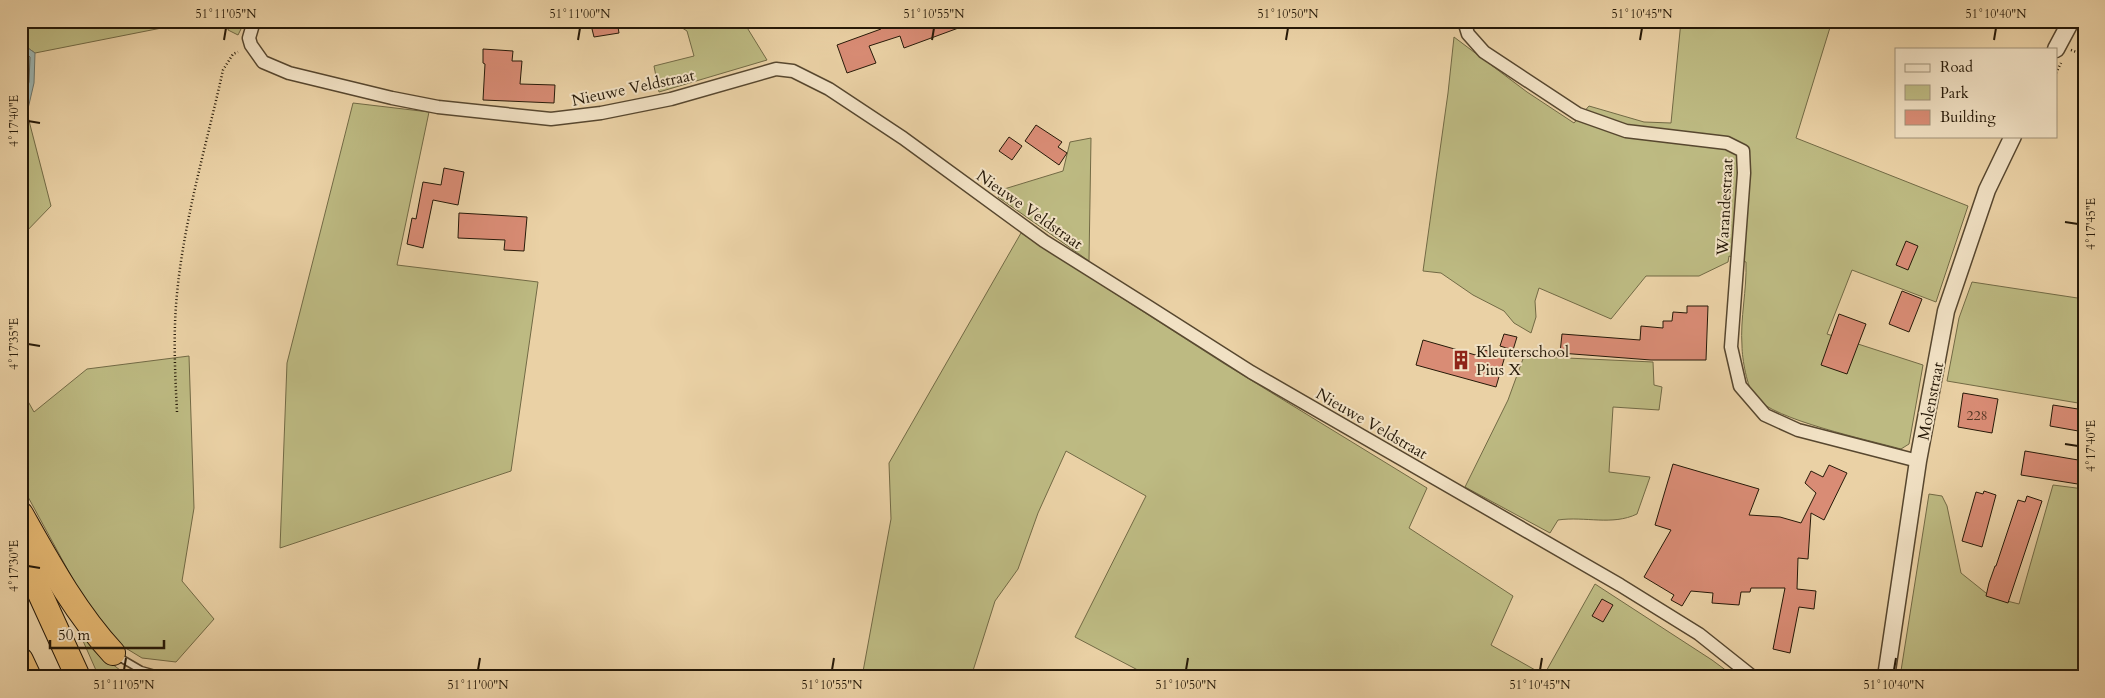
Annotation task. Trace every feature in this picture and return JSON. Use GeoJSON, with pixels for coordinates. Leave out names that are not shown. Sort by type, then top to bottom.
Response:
{"type":"FeatureCollection","features":[{"type":"Feature","properties":{"kind":"highway"},"geometry":{"type":"LineString","coordinates":[[21,514],[55,574],[98,637],[113,653]]}},
{"type":"Feature","properties":{"kind":"highway"},"geometry":{"type":"LineString","coordinates":[[21,552],[78,677]]}},
{"type":"Feature","properties":{"kind":"highway"},"geometry":{"type":"LineString","coordinates":[[21,660],[29,677]]}},
{"type":"Feature","properties":{"kind":"street"},"geometry":{"type":"LineString","coordinates":[[250,45],[249,38],[254,21]]}},
{"type":"Feature","properties":{"kind":"street","name":"Warandestraat"},"geometry":{"type":"LineString","coordinates":[[1464,21],[1468,34],[1484,52],[1578,114],[1626,131],[1727,143],[1743,151],[1744,173],[1732,346],[1740,386],[1765,415],[1798,430],[1918,461]]}},
{"type":"Feature","properties":{"kind":"street"},"geometry":{"type":"LineString","coordinates":[[2057,48],[2071,21]]}},
{"type":"Feature","properties":{"kind":"street","name":"Nieuwe Veldstraat"},"geometry":{"type":"LineString","coordinates":[[250,45],[263,62],[288,73],[322,82],[438,107],[551,119],[601,113],[670,99],[776,69],[793,71],[829,89],[903,138],[1044,241],[1251,372],[1620,585],[1699,634],[1753,677]]}},
{"type":"Feature","properties":{"kind":"street","name":"Molenstraat"},"geometry":{"type":"LineString","coordinates":[[1886,677],[1918,461],[1946,311],[1987,190],[2012,138]]}},
{"type":"Feature","properties":{"kind":"lane"},"geometry":{"type":"LineString","coordinates":[[113,653],[141,670],[166,677]]}},
{"type":"Feature","properties":{"kind":"lane"},"geometry":{"type":"LineString","coordinates":[[141,670],[145,677]]}},
{"type":"Feature","properties":{"kind":"path"},"geometry":{"type":"LineString","coordinates":[[177,412],[174,348],[177,294],[183,253],[224,70],[233,54],[250,45]]}},
{"type":"Feature","properties":{"kind":"green space"},"geometry":{"type":"Polygon","coordinates":[[[21,21],[197,21],[35,53],[21,43],[21,21]]]}},
{"type":"Feature","properties":{"kind":"green space"},"geometry":{"type":"Polygon","coordinates":[[[229,21],[245,21],[238,35],[228,30],[229,21]]]}},
{"type":"Feature","properties":{"kind":"green space"},"geometry":{"type":"Polygon","coordinates":[[[671,21],[743,21],[767,60],[659,92],[654,66],[694,56],[687,31],[671,21]]]}},
{"type":"Feature","properties":{"kind":"green space"},"geometry":{"type":"Polygon","coordinates":[[[1681,21],[1832,21],[1796,138],[1968,206],[1936,302],[1852,270],[1827,334],[1923,365],[1909,444],[1901,449],[1846,435],[1781,414],[1755,397],[1747,380],[1742,351],[1746,262],[1729,256],[1728,262],[1699,276],[1646,276],[1611,319],[1539,288],[1535,301],[1536,317],[1531,333],[1514,323],[1504,311],[1473,295],[1441,273],[1423,271],[1454,37],[1527,92],[1574,123],[1589,106],[1644,122],[1671,123],[1681,21]]]}},
{"type":"Feature","properties":{"kind":"green space"},"geometry":{"type":"Polygon","coordinates":[[[353,103],[429,112],[397,265],[538,282],[511,471],[280,548],[287,363],[353,103]]]}},
{"type":"Feature","properties":{"kind":"green space"},"geometry":{"type":"Polygon","coordinates":[[[27,113],[51,206],[21,237],[21,114],[27,113]]]}},
{"type":"Feature","properties":{"kind":"green space"},"geometry":{"type":"Polygon","coordinates":[[[1091,138],[1089,261],[998,197],[1001,190],[1063,171],[1070,142],[1091,138]]]}},
{"type":"Feature","properties":{"kind":"green space"},"geometry":{"type":"Polygon","coordinates":[[[1021,233],[1223,363],[1427,488],[1409,528],[1513,596],[1491,645],[1544,675],[1595,584],[1735,677],[1151,677],[1075,637],[1146,496],[1066,451],[1038,513],[1018,569],[995,601],[971,677],[862,677],[891,519],[889,463],[1021,233]]]}},
{"type":"Feature","properties":{"kind":"green space"},"geometry":{"type":"Polygon","coordinates":[[[1972,282],[2084,299],[2084,404],[1947,381],[1959,318],[1972,282]]]}},
{"type":"Feature","properties":{"kind":"green space"},"geometry":{"type":"Polygon","coordinates":[[[189,356],[194,508],[182,581],[214,619],[176,662],[142,658],[119,644],[109,633],[76,585],[21,484],[21,389],[34,412],[87,369],[189,356]]]}},
{"type":"Feature","properties":{"kind":"green space"},"geometry":{"type":"Polygon","coordinates":[[[1524,356],[1653,362],[1654,385],[1662,387],[1659,410],[1613,407],[1609,472],[1650,477],[1637,514],[1628,518],[1608,520],[1558,520],[1550,533],[1465,487],[1508,400],[1524,356]]]}},
{"type":"Feature","properties":{"kind":"green space"},"geometry":{"type":"Polygon","coordinates":[[[2053,485],[2084,489],[2084,677],[1900,677],[1929,494],[1942,496],[1947,506],[1961,573],[1991,597],[2019,604],[2053,485]]]}},
{"type":"Feature","properties":{"kind":"green space"},"geometry":{"type":"Polygon","coordinates":[[[72,616],[107,660],[129,677],[99,677],[72,616]]]}},
{"type":"Feature","properties":{"kind":"water"},"geometry":{"type":"Polygon","coordinates":[[[21,43],[35,53],[34,83],[27,113],[21,114],[21,43]]]}},
{"type":"Feature","properties":{"kind":"building"},"geometry":{"type":"Polygon","coordinates":[[[590,21],[617,21],[619,33],[594,37],[590,21]]]}},
{"type":"Feature","properties":{"kind":"building"},"geometry":{"type":"Polygon","coordinates":[[[895,21],[972,21],[972,23],[904,48],[900,36],[869,46],[876,63],[847,73],[837,45],[881,29],[881,27],[895,21]]]}},
{"type":"Feature","properties":{"kind":"building"},"geometry":{"type":"Polygon","coordinates":[[[483,49],[513,51],[512,61],[522,61],[520,84],[555,85],[554,103],[483,100],[485,64],[483,63],[483,49]]]}},
{"type":"Feature","properties":{"kind":"building"},"geometry":{"type":"Polygon","coordinates":[[[1036,125],[1062,142],[1058,147],[1067,153],[1059,165],[1025,141],[1036,125]]]}},
{"type":"Feature","properties":{"kind":"building"},"geometry":{"type":"Polygon","coordinates":[[[1009,137],[1022,146],[1012,160],[999,151],[1009,137]]]}},
{"type":"Feature","properties":{"kind":"building"},"geometry":{"type":"Polygon","coordinates":[[[444,168],[464,172],[458,205],[433,200],[423,248],[407,244],[412,218],[416,219],[423,182],[441,185],[444,168]]]}},
{"type":"Feature","properties":{"kind":"building"},"geometry":{"type":"Polygon","coordinates":[[[459,213],[527,217],[524,251],[504,250],[505,240],[458,238],[459,213]]]}},
{"type":"Feature","properties":{"kind":"building"},"geometry":{"type":"Polygon","coordinates":[[[1906,241],[1918,246],[1908,270],[1896,265],[1906,241]]]}},
{"type":"Feature","properties":{"kind":"building"},"geometry":{"type":"Polygon","coordinates":[[[1902,291],[1922,299],[1909,332],[1889,324],[1902,291]]]}},
{"type":"Feature","properties":{"kind":"building"},"geometry":{"type":"Polygon","coordinates":[[[1687,306],[1708,306],[1706,360],[1651,360],[1560,353],[1562,334],[1640,340],[1641,326],[1663,328],[1663,321],[1672,321],[1673,312],[1687,313],[1687,306]]]}},
{"type":"Feature","properties":{"kind":"building"},"geometry":{"type":"Polygon","coordinates":[[[1839,314],[1866,324],[1847,374],[1821,365],[1839,314]]]}},
{"type":"Feature","properties":{"kind":"building"},"geometry":{"type":"Polygon","coordinates":[[[1504,334],[1517,337],[1513,350],[1500,346],[1504,334]]]}},
{"type":"Feature","properties":{"kind":"building","name":"Kleuterschool Pius X"},"geometry":{"type":"Polygon","coordinates":[[[1423,340],[1479,356],[1481,349],[1505,356],[1496,387],[1416,365],[1423,340]]]}},
{"type":"Feature","properties":{"kind":"building"},"geometry":{"type":"Polygon","coordinates":[[[1963,393],[1998,399],[1992,433],[1958,427],[1963,393]]]}},
{"type":"Feature","properties":{"kind":"building"},"geometry":{"type":"Polygon","coordinates":[[[2053,405],[2084,410],[2084,432],[2050,426],[2053,405]]]}},
{"type":"Feature","properties":{"kind":"building"},"geometry":{"type":"Polygon","coordinates":[[[2025,451],[2084,461],[2084,485],[2021,475],[2025,451]]]}},
{"type":"Feature","properties":{"kind":"building"},"geometry":{"type":"Polygon","coordinates":[[[1673,464],[1759,489],[1749,515],[1780,517],[1801,523],[1816,493],[1805,483],[1811,471],[1823,477],[1829,465],[1847,473],[1824,520],[1811,513],[1808,559],[1798,558],[1797,589],[1816,591],[1814,609],[1799,607],[1790,653],[1773,649],[1785,588],[1751,588],[1750,592],[1741,592],[1739,605],[1712,603],[1713,593],[1691,591],[1682,606],[1671,600],[1674,595],[1644,577],[1671,530],[1655,525],[1673,464]]]}},
{"type":"Feature","properties":{"kind":"building"},"geometry":{"type":"Polygon","coordinates":[[[1984,491],[1996,495],[1982,547],[1962,541],[1976,492],[1983,494],[1984,491]]]}},
{"type":"Feature","properties":{"kind":"building"},"geometry":{"type":"Polygon","coordinates":[[[2027,496],[2042,501],[2008,603],[1986,596],[2018,500],[2025,502],[2027,496]]]}},
{"type":"Feature","properties":{"kind":"building"},"geometry":{"type":"Polygon","coordinates":[[[1602,599],[1613,605],[1603,622],[1592,616],[1602,599]]]}},
{"type":"Feature","properties":{"kind":"place","name":"Kleuterschool Pius X"},"geometry":{"type":"Point","coordinates":[1461,360]}}]}
